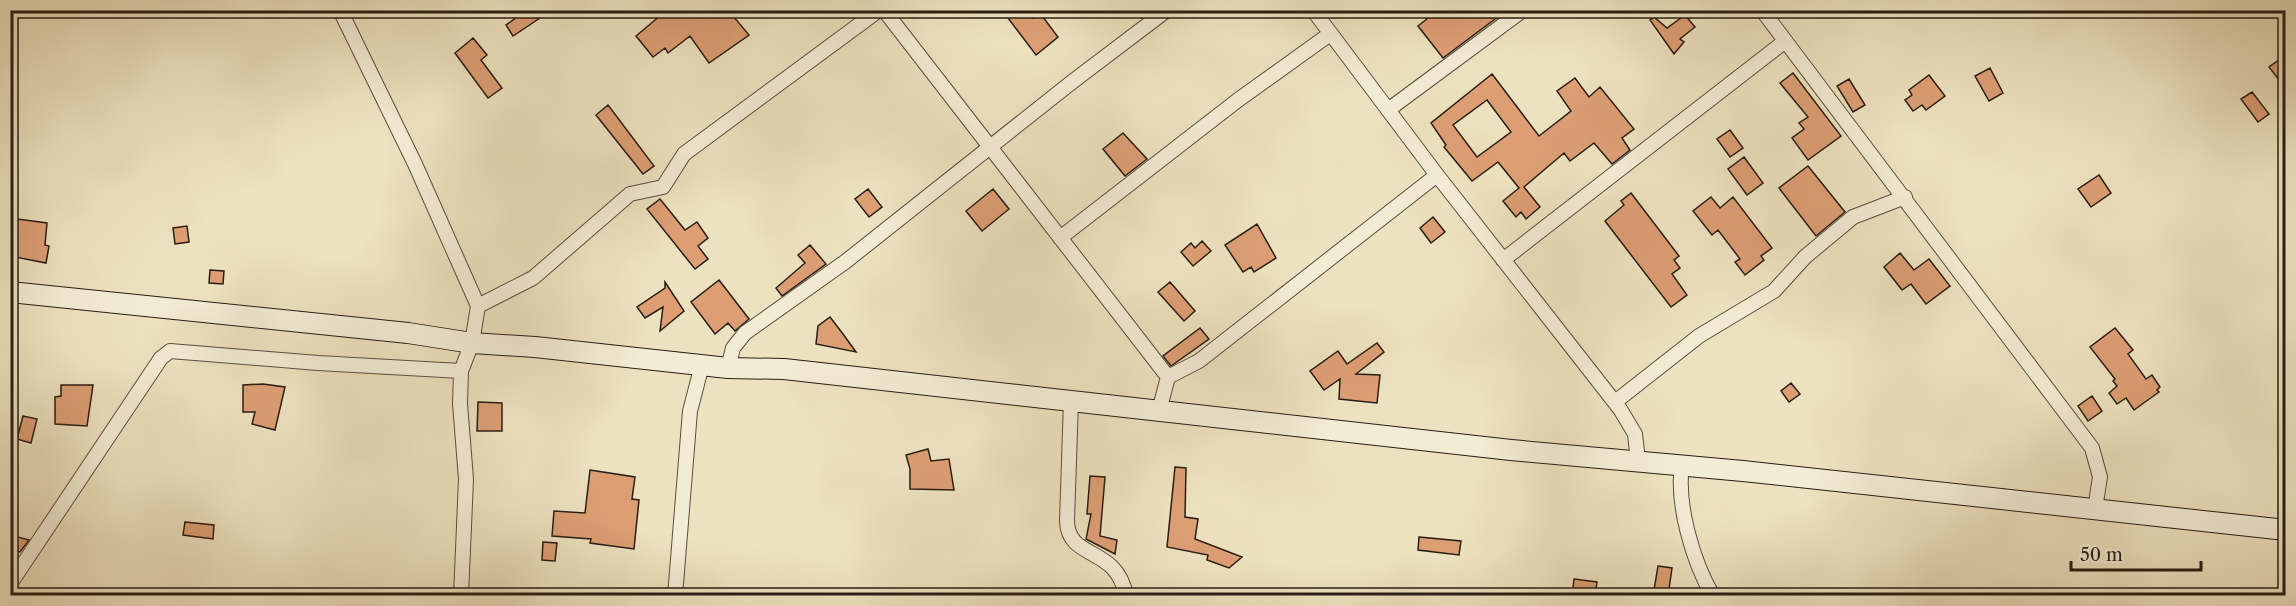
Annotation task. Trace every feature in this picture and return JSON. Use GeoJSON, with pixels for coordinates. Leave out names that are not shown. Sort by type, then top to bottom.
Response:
{"type":"FeatureCollection","features":[{"type":"Feature","properties":{"kind":"street"},"geometry":{"type":"LineString","coordinates":[[340,10],[411,153],[478,306],[472,343],[461,371],[460,404],[466,479],[461,596]]}},
{"type":"Feature","properties":{"kind":"street"},"geometry":{"type":"LineString","coordinates":[[478,306],[533,278],[630,194],[663,188],[684,154],[879,10]]}},
{"type":"Feature","properties":{"kind":"street"},"geometry":{"type":"LineString","coordinates":[[884,10],[1168,377]]}},
{"type":"Feature","properties":{"kind":"street"},"geometry":{"type":"LineString","coordinates":[[728,368],[733,348],[745,333],[845,262],[1167,10]]}},
{"type":"Feature","properties":{"kind":"street"},"geometry":{"type":"LineString","coordinates":[[1313,10],[1437,175],[1615,402],[1635,434],[1638,461]]}},
{"type":"Feature","properties":{"kind":"street"},"geometry":{"type":"LineString","coordinates":[[1388,110],[1523,10]]}},
{"type":"Feature","properties":{"kind":"street"},"geometry":{"type":"LineString","coordinates":[[1762,10],[2092,448],[2100,477],[2095,509]]}},
{"type":"Feature","properties":{"kind":"street"},"geometry":{"type":"LineString","coordinates":[[1060,238],[1238,100],[1330,34]]}},
{"type":"Feature","properties":{"kind":"street"},"geometry":{"type":"LineString","coordinates":[[1503,260],[1784,42]]}},
{"type":"Feature","properties":{"kind":"street"},"geometry":{"type":"LineString","coordinates":[[1159,411],[1168,377],[1199,362],[1437,175]]}},
{"type":"Feature","properties":{"kind":"street"},"geometry":{"type":"LineString","coordinates":[[1615,402],[1699,336],[1774,291],[1805,257],[1853,217],[1905,197]]}},
{"type":"Feature","properties":{"kind":"street"},"geometry":{"type":"LineString","coordinates":[[10,292],[397,332],[472,343],[535,347],[728,368],[784,369],[1511,450],[1682,465],[2286,530]]}},
{"type":"Feature","properties":{"kind":"street"},"geometry":{"type":"LineString","coordinates":[[10,584],[161,358],[170,351],[318,363],[461,371]]}},
{"type":"Feature","properties":{"kind":"street"},"geometry":{"type":"LineString","coordinates":[[675,596],[690,411],[702,365]]}},
{"type":"Feature","properties":{"kind":"street"},"geometry":{"type":"LineString","coordinates":[[1071,401],[1067,521],[1069,536],[1078,546],[1113,566],[1122,579],[1126,596]]}},
{"type":"Feature","properties":{"kind":"street"},"geometry":{"type":"LineString","coordinates":[[1682,465],[1681,502],[1698,560],[1713,596]]}},
{"type":"Feature","properties":{"kind":"building"},"geometry":{"type":"Polygon","coordinates":[[[527,10],[552,10],[513,36],[506,25],[527,10]]]}},
{"type":"Feature","properties":{"kind":"building"},"geometry":{"type":"Polygon","coordinates":[[[667,10],[712,10],[718,18],[728,10],[749,35],[709,63],[690,36],[668,53],[665,48],[653,57],[636,36],[667,10]]]}},
{"type":"Feature","properties":{"kind":"building"},"geometry":{"type":"Polygon","coordinates":[[[1002,10],[1027,10],[1033,18],[1040,13],[1058,37],[1036,55],[1002,10]]]}},
{"type":"Feature","properties":{"kind":"building"},"geometry":{"type":"Polygon","coordinates":[[[1438,10],[1507,10],[1443,58],[1418,26],[1438,10]]]}},
{"type":"Feature","properties":{"kind":"building"},"geometry":{"type":"Polygon","coordinates":[[[1685,15],[1695,27],[1680,39],[1684,42],[1674,54],[1650,20],[1654,17],[1667,28],[1685,15]]]}},
{"type":"Feature","properties":{"kind":"building"},"geometry":{"type":"Polygon","coordinates":[[[473,38],[487,55],[481,60],[502,88],[488,98],[455,53],[473,38]]]}},
{"type":"Feature","properties":{"kind":"building"},"geometry":{"type":"Polygon","coordinates":[[[2286,55],[2286,89],[2269,67],[2286,55]]]}},
{"type":"Feature","properties":{"kind":"building"},"geometry":{"type":"Polygon","coordinates":[[[1990,68],[2003,93],[1989,101],[1975,76],[1990,68]]]}},
{"type":"Feature","properties":{"kind":"building"},"geometry":{"type":"Polygon","coordinates":[[[1793,73],[1841,136],[1808,160],[1792,138],[1804,129],[1799,123],[1808,117],[1780,83],[1793,73]]]}},
{"type":"Feature","properties":{"kind":"building"},"geometry":{"type":"Polygon","coordinates":[[[1492,74],[1539,136],[1571,111],[1557,91],[1575,78],[1589,97],[1600,87],[1634,129],[1622,138],[1630,150],[1612,164],[1594,143],[1570,161],[1564,153],[1524,187],[1540,207],[1526,219],[1521,212],[1516,217],[1503,201],[1519,188],[1498,162],[1472,181],[1444,147],[1446,145],[1431,123],[1492,74]],[[1487,100],[1453,125],[1477,157],[1511,132],[1487,100]]]}},
{"type":"Feature","properties":{"kind":"building"},"geometry":{"type":"Polygon","coordinates":[[[1929,75],[1945,96],[1926,110],[1922,105],[1913,111],[1905,100],[1912,95],[1909,90],[1929,75]]]}},
{"type":"Feature","properties":{"kind":"building"},"geometry":{"type":"Polygon","coordinates":[[[1849,79],[1865,105],[1853,112],[1837,86],[1849,79]]]}},
{"type":"Feature","properties":{"kind":"building"},"geometry":{"type":"Polygon","coordinates":[[[2252,92],[2269,114],[2258,122],[2241,99],[2252,92]]]}},
{"type":"Feature","properties":{"kind":"building"},"geometry":{"type":"Polygon","coordinates":[[[608,105],[654,166],[643,174],[596,115],[608,105]]]}},
{"type":"Feature","properties":{"kind":"building"},"geometry":{"type":"Polygon","coordinates":[[[1730,130],[1743,148],[1730,157],[1717,139],[1730,130]]]}},
{"type":"Feature","properties":{"kind":"building"},"geometry":{"type":"Polygon","coordinates":[[[1123,133],[1147,159],[1125,176],[1103,149],[1123,133]]]}},
{"type":"Feature","properties":{"kind":"building"},"geometry":{"type":"Polygon","coordinates":[[[1744,157],[1763,183],[1747,195],[1728,169],[1744,157]]]}},
{"type":"Feature","properties":{"kind":"building"},"geometry":{"type":"Polygon","coordinates":[[[1808,166],[1845,212],[1816,236],[1779,188],[1808,166]]]}},
{"type":"Feature","properties":{"kind":"building"},"geometry":{"type":"Polygon","coordinates":[[[2099,175],[2111,193],[2091,207],[2078,189],[2099,175]]]}},
{"type":"Feature","properties":{"kind":"building"},"geometry":{"type":"Polygon","coordinates":[[[868,189],[882,207],[869,217],[855,199],[868,189]]]}},
{"type":"Feature","properties":{"kind":"building"},"geometry":{"type":"Polygon","coordinates":[[[993,189],[1009,209],[982,231],[966,211],[993,189]]]}},
{"type":"Feature","properties":{"kind":"building"},"geometry":{"type":"Polygon","coordinates":[[[1631,193],[1679,256],[1674,260],[1680,268],[1672,274],[1687,295],[1671,307],[1605,221],[1624,205],[1621,201],[1631,193]]]}},
{"type":"Feature","properties":{"kind":"building"},"geometry":{"type":"Polygon","coordinates":[[[1711,197],[1720,208],[1733,197],[1772,248],[1761,256],[1764,260],[1745,275],[1735,262],[1740,259],[1718,230],[1712,235],[1693,211],[1711,197]]]}},
{"type":"Feature","properties":{"kind":"building"},"geometry":{"type":"Polygon","coordinates":[[[660,199],[685,230],[697,222],[708,238],[698,246],[708,259],[695,269],[647,209],[660,199]]]}},
{"type":"Feature","properties":{"kind":"building"},"geometry":{"type":"Polygon","coordinates":[[[1433,217],[1445,232],[1431,243],[1420,228],[1433,217]]]}},
{"type":"Feature","properties":{"kind":"building"},"geometry":{"type":"Polygon","coordinates":[[[10,218],[47,223],[45,245],[49,246],[46,263],[10,256],[10,218]]]}},
{"type":"Feature","properties":{"kind":"building"},"geometry":{"type":"Polygon","coordinates":[[[1257,224],[1276,258],[1254,272],[1251,267],[1243,272],[1225,245],[1257,224]]]}},
{"type":"Feature","properties":{"kind":"building"},"geometry":{"type":"Polygon","coordinates":[[[187,226],[189,242],[175,244],[173,228],[187,226]]]}},
{"type":"Feature","properties":{"kind":"building"},"geometry":{"type":"Polygon","coordinates":[[[1202,241],[1211,251],[1193,266],[1181,252],[1191,243],[1195,248],[1202,241]]]}},
{"type":"Feature","properties":{"kind":"building"},"geometry":{"type":"Polygon","coordinates":[[[810,245],[826,264],[782,296],[776,288],[805,263],[798,255],[810,245]]]}},
{"type":"Feature","properties":{"kind":"building"},"geometry":{"type":"Polygon","coordinates":[[[1900,253],[1914,270],[1929,259],[1950,286],[1926,304],[1911,284],[1902,290],[1884,267],[1900,253]]]}},
{"type":"Feature","properties":{"kind":"building"},"geometry":{"type":"Polygon","coordinates":[[[210,270],[224,271],[223,284],[209,283],[210,270]]]}},
{"type":"Feature","properties":{"kind":"building"},"geometry":{"type":"Polygon","coordinates":[[[719,280],[749,319],[735,331],[728,323],[715,334],[691,302],[719,280]]]}},
{"type":"Feature","properties":{"kind":"building"},"geometry":{"type":"Polygon","coordinates":[[[665,282],[684,311],[660,331],[663,307],[645,318],[637,307],[665,288],[665,282]]]}},
{"type":"Feature","properties":{"kind":"building"},"geometry":{"type":"Polygon","coordinates":[[[1170,282],[1195,311],[1184,321],[1158,292],[1170,282]]]}},
{"type":"Feature","properties":{"kind":"building"},"geometry":{"type":"Polygon","coordinates":[[[830,317],[856,352],[816,344],[818,326],[830,317]]]}},
{"type":"Feature","properties":{"kind":"building"},"geometry":{"type":"Polygon","coordinates":[[[1200,328],[1209,339],[1171,366],[1163,356],[1200,328]]]}},
{"type":"Feature","properties":{"kind":"building"},"geometry":{"type":"Polygon","coordinates":[[[2115,328],[2133,350],[2128,354],[2146,379],[2152,375],[2160,387],[2157,390],[2159,392],[2134,410],[2126,398],[2117,404],[2109,393],[2117,386],[2113,381],[2115,379],[2090,347],[2115,328]]]}},
{"type":"Feature","properties":{"kind":"building"},"geometry":{"type":"Polygon","coordinates":[[[1377,343],[1384,352],[1356,374],[1380,375],[1377,403],[1339,399],[1340,379],[1324,390],[1310,371],[1338,351],[1347,364],[1377,343]]]}},
{"type":"Feature","properties":{"kind":"building"},"geometry":{"type":"Polygon","coordinates":[[[1791,383],[1800,394],[1789,402],[1781,391],[1791,383]]]}},
{"type":"Feature","properties":{"kind":"building"},"geometry":{"type":"Polygon","coordinates":[[[263,384],[285,387],[275,430],[252,424],[255,412],[243,412],[243,385],[263,384]]]}},
{"type":"Feature","properties":{"kind":"building"},"geometry":{"type":"Polygon","coordinates":[[[61,385],[93,385],[87,426],[55,424],[55,397],[61,396],[61,385]]]}},
{"type":"Feature","properties":{"kind":"building"},"geometry":{"type":"Polygon","coordinates":[[[2092,396],[2102,411],[2088,421],[2078,406],[2092,396]]]}},
{"type":"Feature","properties":{"kind":"building"},"geometry":{"type":"Polygon","coordinates":[[[478,402],[502,403],[502,431],[477,431],[478,402]]]}},
{"type":"Feature","properties":{"kind":"building"},"geometry":{"type":"Polygon","coordinates":[[[23,416],[37,419],[31,443],[17,439],[23,416]]]}},
{"type":"Feature","properties":{"kind":"building"},"geometry":{"type":"Polygon","coordinates":[[[928,449],[931,461],[949,459],[954,490],[910,489],[910,469],[906,455],[928,449]]]}},
{"type":"Feature","properties":{"kind":"building"},"geometry":{"type":"Polygon","coordinates":[[[1175,467],[1186,468],[1185,517],[1198,519],[1195,539],[1242,557],[1229,568],[1207,560],[1208,555],[1167,547],[1175,467]]]}},
{"type":"Feature","properties":{"kind":"building"},"geometry":{"type":"Polygon","coordinates":[[[590,470],[635,477],[632,499],[639,500],[634,549],[590,543],[591,539],[552,536],[554,511],[585,513],[590,470]]]}},
{"type":"Feature","properties":{"kind":"building"},"geometry":{"type":"Polygon","coordinates":[[[1090,476],[1105,477],[1100,536],[1117,540],[1115,554],[1086,539],[1091,514],[1087,514],[1090,476]]]}},
{"type":"Feature","properties":{"kind":"building"},"geometry":{"type":"Polygon","coordinates":[[[185,522],[214,525],[213,539],[183,535],[185,522]]]}},
{"type":"Feature","properties":{"kind":"building"},"geometry":{"type":"Polygon","coordinates":[[[10,535],[29,540],[20,552],[10,549],[10,535]]]}},
{"type":"Feature","properties":{"kind":"building"},"geometry":{"type":"Polygon","coordinates":[[[1419,537],[1461,541],[1459,555],[1418,550],[1419,537]]]}},
{"type":"Feature","properties":{"kind":"building"},"geometry":{"type":"Polygon","coordinates":[[[543,542],[557,543],[555,561],[542,560],[543,542]]]}},
{"type":"Feature","properties":{"kind":"building"},"geometry":{"type":"Polygon","coordinates":[[[1658,566],[1672,568],[1668,596],[1653,596],[1658,566]]]}},
{"type":"Feature","properties":{"kind":"building"},"geometry":{"type":"Polygon","coordinates":[[[1574,579],[1597,582],[1595,596],[1572,596],[1574,579]]]}}]}
